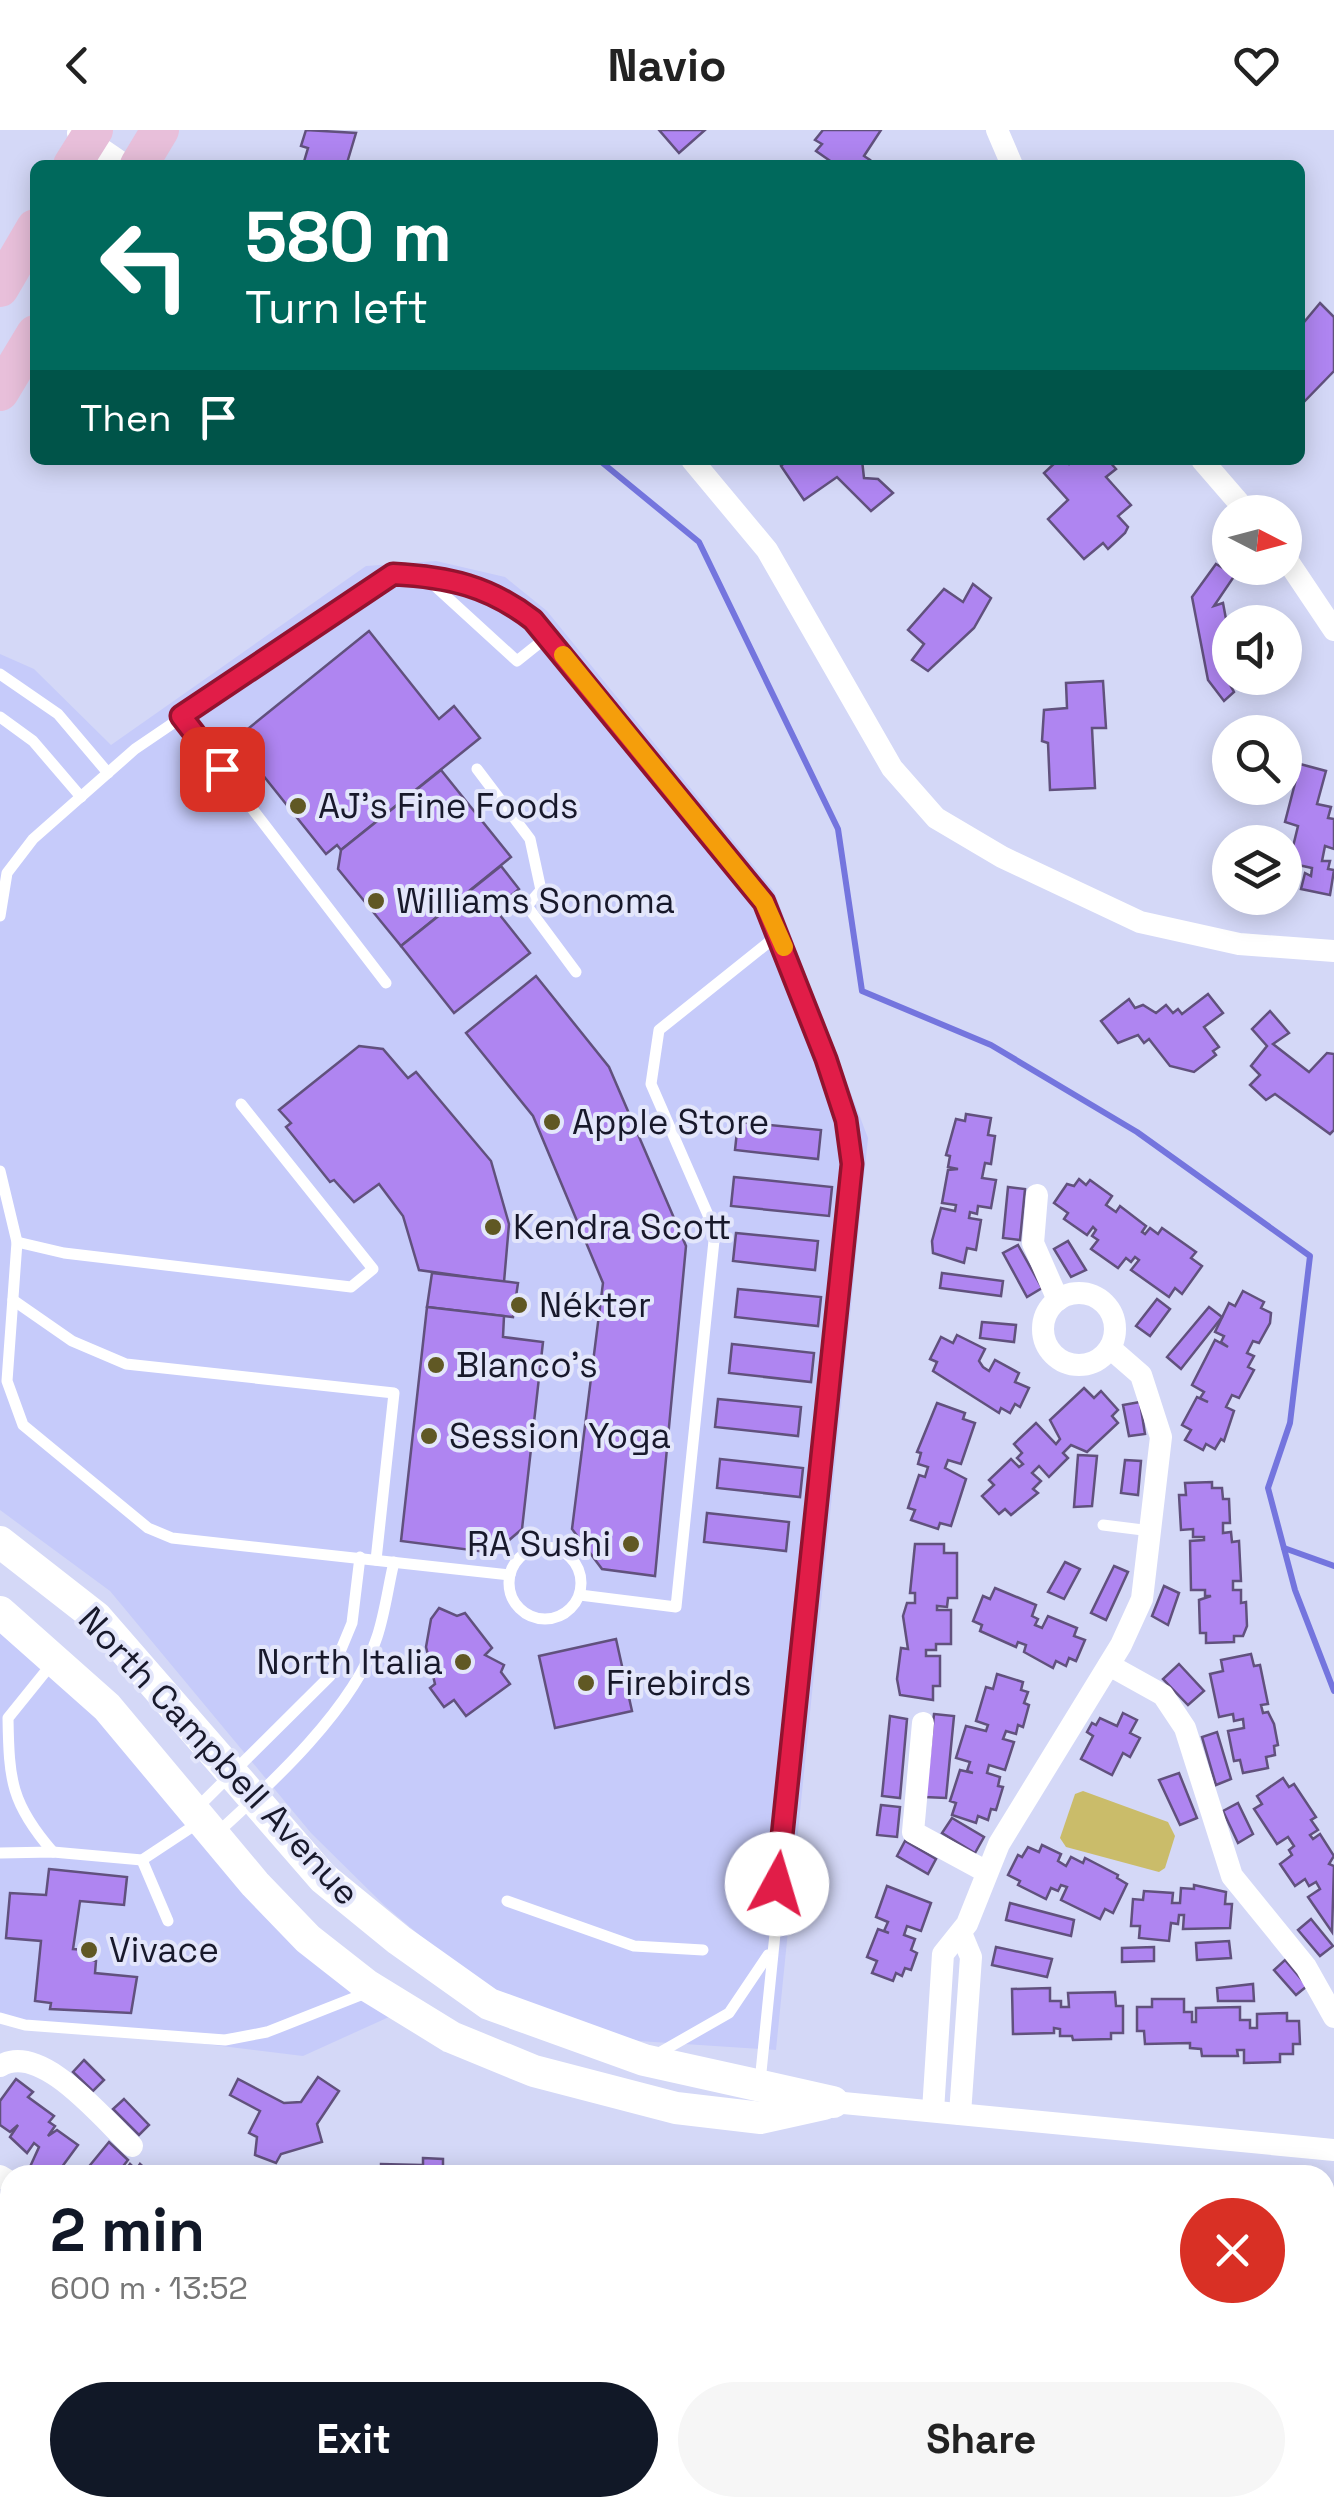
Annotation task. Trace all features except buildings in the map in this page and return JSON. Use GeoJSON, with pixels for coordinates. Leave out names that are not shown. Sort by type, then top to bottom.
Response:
{"type":"FeatureCollection","features":[{"type":"Feature","properties":{"kind":"main road"},"geometry":{"type":"LineString","coordinates":[[142,160],[160,130]]}},
{"type":"Feature","properties":{"kind":"main road"},"geometry":{"type":"LineString","coordinates":[[0,299],[7,276],[30,237]]}},
{"type":"Feature","properties":{"kind":"main road"},"geometry":{"type":"LineString","coordinates":[[0,392],[30,342]]}},
{"type":"Feature","properties":{"kind":"street"},"geometry":{"type":"LineString","coordinates":[[997,130],[1010,160]]}},
{"type":"Feature","properties":{"kind":"street"},"geometry":{"type":"LineString","coordinates":[[82,141],[116,160]]}},
{"type":"Feature","properties":{"kind":"street"},"geometry":{"type":"LineString","coordinates":[[696,465],[767,550],[892,768],[936,818],[1002,857],[1140,922],[1239,944],[1334,951]]}},
{"type":"Feature","properties":{"kind":"street"},"geometry":{"type":"LineString","coordinates":[[1206,465],[1232,495]]}},
{"type":"Feature","properties":{"kind":"street"},"geometry":{"type":"LineString","coordinates":[[1302,582],[1334,630]]}},
{"type":"Feature","properties":{"kind":"street"},"geometry":{"type":"LineString","coordinates":[[1037,1195],[1032,1243],[1058,1300]]}},
{"type":"Feature","properties":{"kind":"street"},"geometry":{"type":"LineString","coordinates":[[1081,1293],[1104,1302],[1115,1324],[1110,1348],[1092,1363],[1069,1364],[1058,1359],[1045,1340],[1043,1328],[1058,1300],[1081,1293]]}},
{"type":"Feature","properties":{"kind":"street"},"geometry":{"type":"LineString","coordinates":[[933,2111],[943,1954],[961,1933],[985,1872],[1109,1666],[1142,1599],[1160,1437],[1141,1375],[1110,1348]]}},
{"type":"Feature","properties":{"kind":"street","name":"North Campbell Avenue"},"geometry":{"type":"LineString","coordinates":[[0,1542],[96,1618],[323,1878],[399,1940],[489,2004],[644,2060],[833,2102],[1334,2150]]}},
{"type":"Feature","properties":{"kind":"street","name":"North Campbell Avenue"},"geometry":{"type":"LineString","coordinates":[[0,1612],[107,1707],[203,1823],[308,1939],[374,1990],[456,2039],[534,2071],[676,2108],[761,2118],[833,2102]]}},
{"type":"Feature","properties":{"kind":"street"},"geometry":{"type":"LineString","coordinates":[[1109,1666],[1163,1695],[1186,1728],[1232,1876],[1306,1967],[1334,2018]]}},
{"type":"Feature","properties":{"kind":"street"},"geometry":{"type":"LineString","coordinates":[[923,1723],[913,1832],[985,1872]]}},
{"type":"Feature","properties":{"kind":"street"},"geometry":{"type":"LineString","coordinates":[[960,2114],[971,1957],[961,1933]]}},
{"type":"Feature","properties":{"kind":"street"},"geometry":{"type":"LineString","coordinates":[[0,2066],[12,2059],[36,2062],[59,2078],[132,2146]]}},
{"type":"Feature","properties":{"kind":"lane"},"geometry":{"type":"LineString","coordinates":[[0,916],[7,873],[33,839],[108,773],[181,716],[393,574],[471,583],[504,598],[547,637],[764,902],[846,1120],[852,1164],[770,1951],[759,2084],[761,2118]]}},
{"type":"Feature","properties":{"kind":"lane"},"geometry":{"type":"LineString","coordinates":[[424,576],[518,661],[547,637]]}},
{"type":"Feature","properties":{"kind":"lane"},"geometry":{"type":"LineString","coordinates":[[0,674],[58,714],[108,773]]}},
{"type":"Feature","properties":{"kind":"lane"},"geometry":{"type":"LineString","coordinates":[[181,716],[386,983]]}},
{"type":"Feature","properties":{"kind":"lane"},"geometry":{"type":"LineString","coordinates":[[0,717],[34,741],[81,798]]}},
{"type":"Feature","properties":{"kind":"lane"},"geometry":{"type":"LineString","coordinates":[[477,769],[530,839],[541,890],[527,906],[576,972]]}},
{"type":"Feature","properties":{"kind":"lane"},"geometry":{"type":"LineString","coordinates":[[580,1595],[676,1607],[715,1231],[652,1084],[657,1043],[659,1030],[779,934]]}},
{"type":"Feature","properties":{"kind":"lane"},"geometry":{"type":"LineString","coordinates":[[17,1242],[64,1253],[351,1287],[373,1269],[242,1104]]}},
{"type":"Feature","properties":{"kind":"lane"},"geometry":{"type":"LineString","coordinates":[[0,1171],[17,1242],[7,1382],[23,1425],[148,1528],[172,1538],[510,1575]]}},
{"type":"Feature","properties":{"kind":"lane"},"geometry":{"type":"LineString","coordinates":[[13,1300],[72,1341],[126,1364],[394,1393],[376,1560]]}},
{"type":"Feature","properties":{"kind":"lane"},"geometry":{"type":"LineString","coordinates":[[1103,1525],[1152,1531]]}},
{"type":"Feature","properties":{"kind":"lane"},"geometry":{"type":"LineString","coordinates":[[555,1548],[574,1561],[582,1583],[580,1595],[564,1614],[541,1619],[529,1616],[512,1599],[510,1575],[514,1564],[532,1549],[555,1548]]}},
{"type":"Feature","properties":{"kind":"lane"},"geometry":{"type":"LineString","coordinates":[[203,1823],[244,1788],[330,1676],[352,1623],[360,1557]]}},
{"type":"Feature","properties":{"kind":"lane"},"geometry":{"type":"LineString","coordinates":[[0,1853],[53,1852],[142,1860],[203,1823],[345,1698],[377,1640],[394,1562]]}},
{"type":"Feature","properties":{"kind":"lane"},"geometry":{"type":"LineString","coordinates":[[53,1852],[24,1819],[13,1795],[8,1718],[56,1659]]}},
{"type":"Feature","properties":{"kind":"lane"},"geometry":{"type":"LineString","coordinates":[[142,1860],[168,1921]]}},
{"type":"Feature","properties":{"kind":"lane"},"geometry":{"type":"LineString","coordinates":[[508,1901],[634,1946],[704,1950]]}},
{"type":"Feature","properties":{"kind":"lane"},"geometry":{"type":"LineString","coordinates":[[644,2060],[681,2044],[728,2013],[770,1951]]}},
{"type":"Feature","properties":{"kind":"lane"},"geometry":{"type":"LineString","coordinates":[[0,2018],[25,2025],[225,2040],[266,2032],[374,1990]]}},
{"type":"Feature","properties":{"kind":"shaded area"},"geometry":{"type":"Polygon","coordinates":[[[436,561],[505,577],[547,611],[774,891],[868,1138],[776,2050],[639,2041],[567,2021],[495,1989],[449,1960],[385,1906],[311,1833],[110,1591],[0,1510],[0,654],[34,669],[111,745],[366,566],[436,561]]]}},
{"type":"Feature","properties":{"kind":"shaded area"},"geometry":{"type":"Polygon","coordinates":[[[0,1628],[81,1699],[389,2017],[303,2056],[0,2019],[0,1628]]]}},
{"type":"Feature","properties":{"kind":"shaded area"},"geometry":{"type":"Polygon","coordinates":[[[1083,1791],[1168,1822],[1175,1836],[1165,1868],[1159,1872],[1066,1847],[1060,1838],[1075,1794],[1083,1791]]]}},
{"type":"Feature","properties":{"kind":"waterway"},"geometry":{"type":"LineString","coordinates":[[605,465],[699,542],[838,829],[862,991],[991,1045],[1137,1132],[1310,1256],[1290,1423],[1268,1488],[1295,1590],[1334,1691]]}},
{"type":"Feature","properties":{"kind":"waterway"},"geometry":{"type":"LineString","coordinates":[[1284,1548],[1334,1566]]}},
{"type":"Feature","properties":{"kind":"slow traffic"},"geometry":{"type":"LineString","coordinates":[[563,655],[764,902],[784,947]]}},
{"type":"Feature","properties":{"kind":"place","name":"AJ's Fine Foods"},"geometry":{"type":"Point","coordinates":[298,806]}},
{"type":"Feature","properties":{"kind":"place","name":"Williams Sonoma"},"geometry":{"type":"Point","coordinates":[376,901]}},
{"type":"Feature","properties":{"kind":"place","name":"Apple Store"},"geometry":{"type":"Point","coordinates":[552,1122]}},
{"type":"Feature","properties":{"kind":"place","name":"Kendra Scott"},"geometry":{"type":"Point","coordinates":[493,1227]}},
{"type":"Feature","properties":{"kind":"place","name":"Néktər"},"geometry":{"type":"Point","coordinates":[519,1305]}},
{"type":"Feature","properties":{"kind":"place","name":"Blanco's"},"geometry":{"type":"Point","coordinates":[436,1365]}},
{"type":"Feature","properties":{"kind":"place","name":"Session Yoga"},"geometry":{"type":"Point","coordinates":[429,1436]}},
{"type":"Feature","properties":{"kind":"place","name":"RA Sushi"},"geometry":{"type":"Point","coordinates":[631,1544]}},
{"type":"Feature","properties":{"kind":"place","name":"North Italia"},"geometry":{"type":"Point","coordinates":[463,1662]}},
{"type":"Feature","properties":{"kind":"place","name":"Firebirds"},"geometry":{"type":"Point","coordinates":[586,1683]}},
{"type":"Feature","properties":{"kind":"place","name":"Vivace"},"geometry":{"type":"Point","coordinates":[89,1950]}},
{"type":"Feature","properties":{"kind":"route"},"geometry":{"type":"LineString","coordinates":[[222,769],[181,716],[393,574],[471,583],[504,598],[533,620],[764,902],[826,1059],[846,1120],[852,1164],[777,1884]]}}]}
